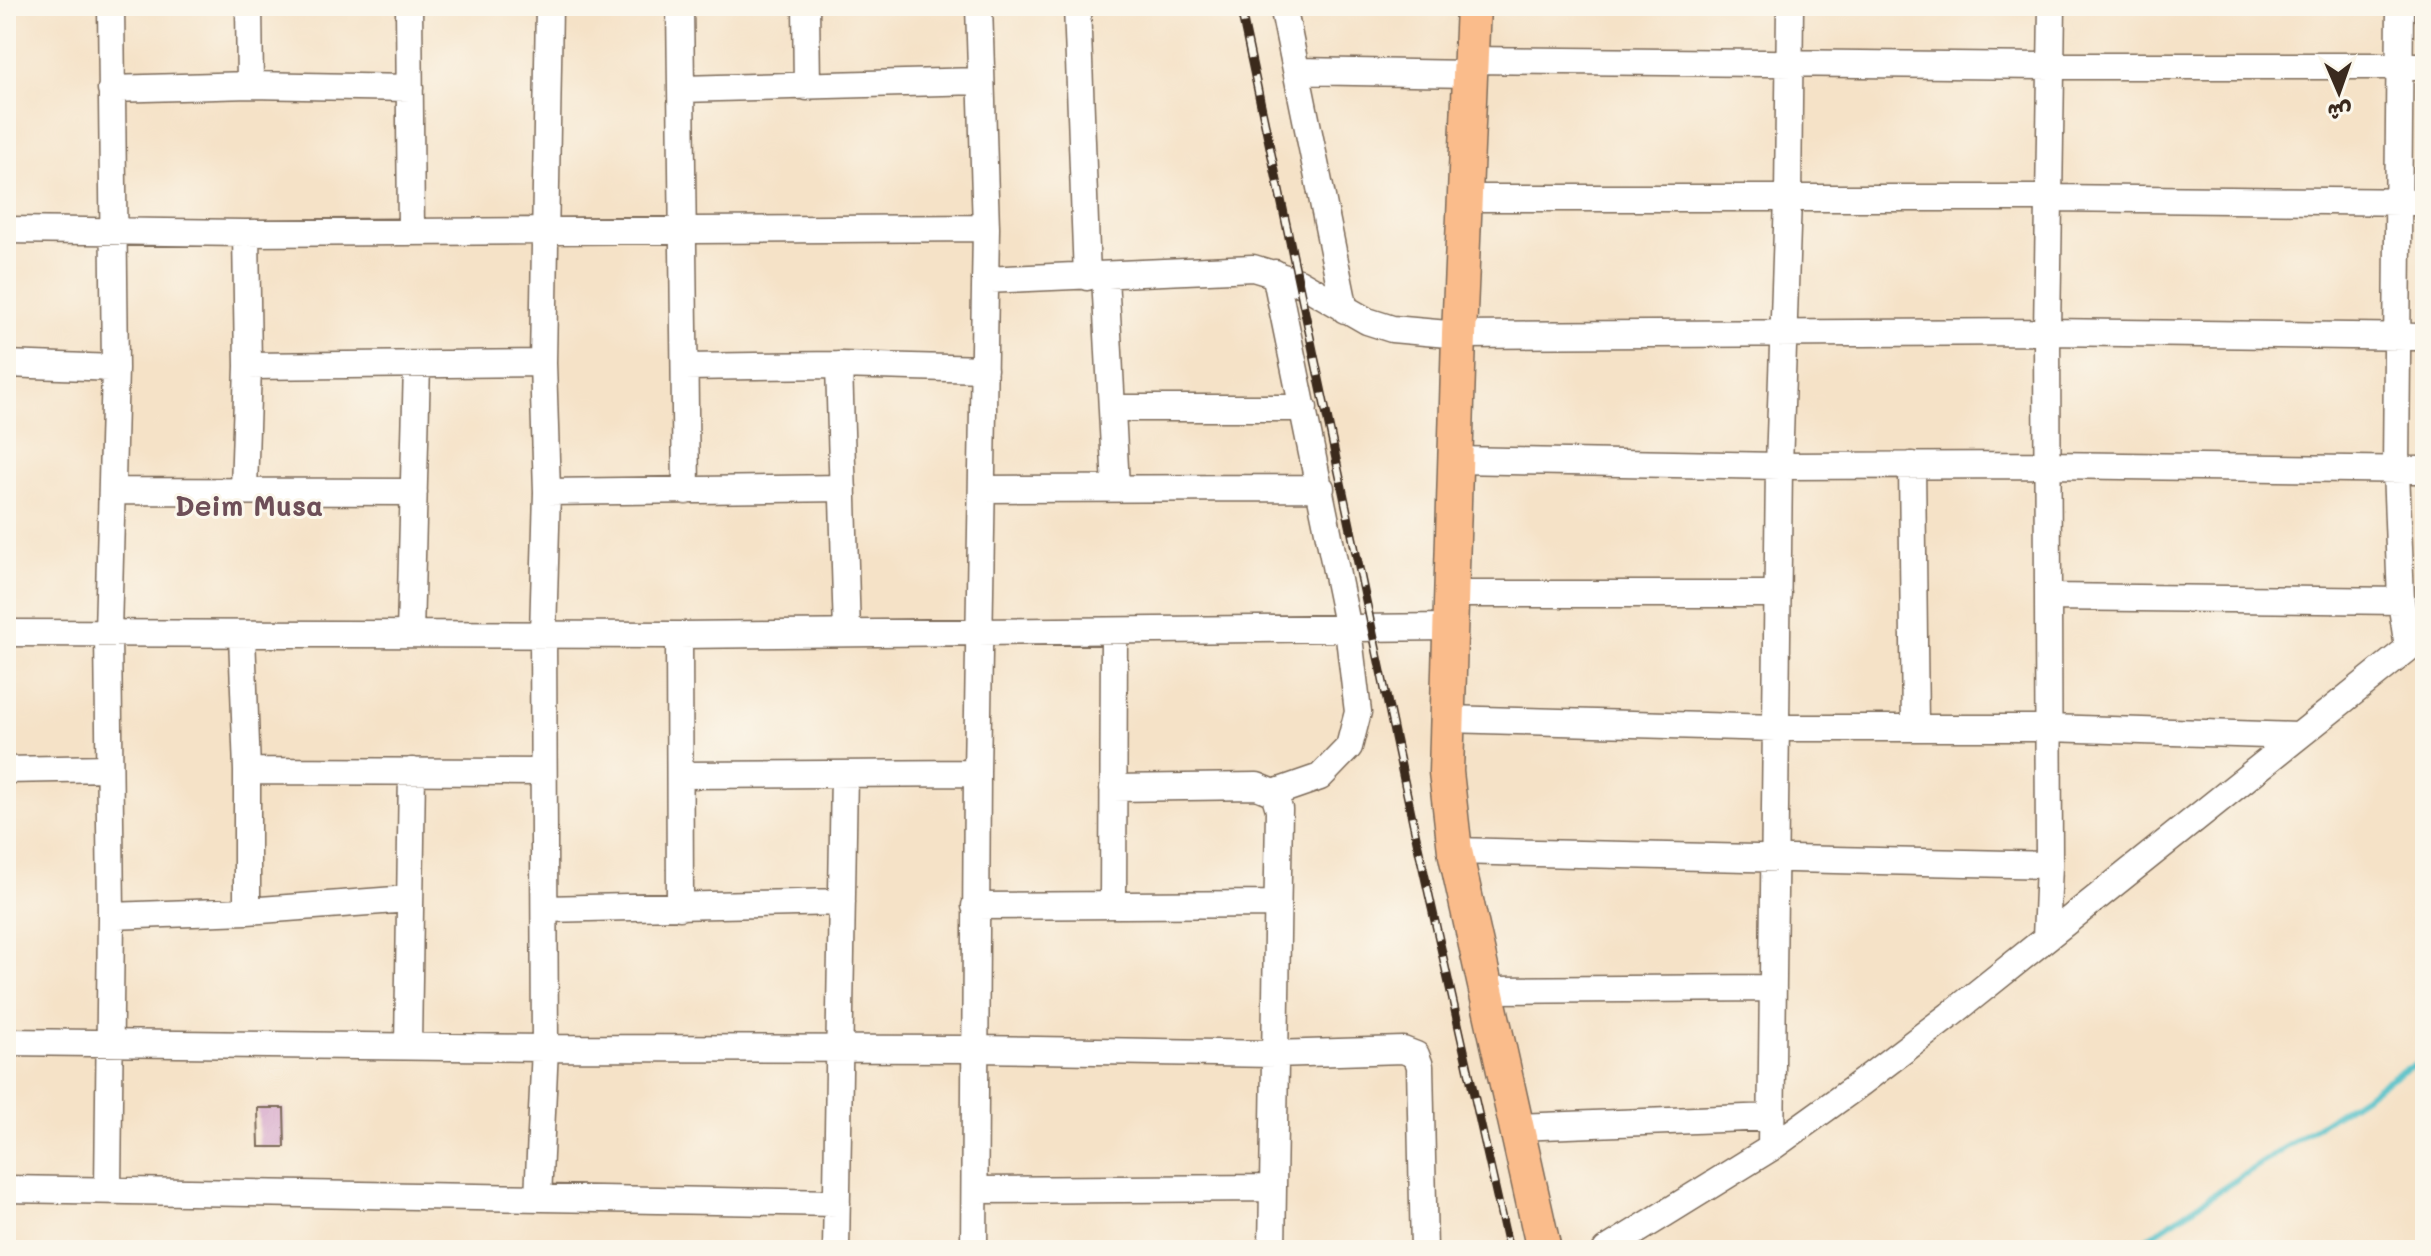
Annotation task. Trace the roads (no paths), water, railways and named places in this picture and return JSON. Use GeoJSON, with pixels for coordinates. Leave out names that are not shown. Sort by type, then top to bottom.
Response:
{"type":"FeatureCollection","features":[{"type":"Feature","properties":{"kind":"main road"},"geometry":{"type":"LineString","coordinates":[[1473,6],[1459,335],[1446,772],[1455,851],[1544,1250]]}},
{"type":"Feature","properties":{"kind":"street"},"geometry":{"type":"LineString","coordinates":[[108,1190],[111,916],[108,632],[115,368],[111,6]]}},
{"type":"Feature","properties":{"kind":"street"},"geometry":{"type":"LineString","coordinates":[[249,6],[250,85]]}},
{"type":"Feature","properties":{"kind":"street"},"geometry":{"type":"LineString","coordinates":[[409,6],[411,231]]}},
{"type":"Feature","properties":{"kind":"street"},"geometry":{"type":"LineString","coordinates":[[538,1197],[545,1048],[543,634],[547,492],[543,363],[549,6]]}},
{"type":"Feature","properties":{"kind":"street"},"geometry":{"type":"LineString","coordinates":[[680,6],[686,491]]}},
{"type":"Feature","properties":{"kind":"street"},"geometry":{"type":"LineString","coordinates":[[806,6],[807,87]]}},
{"type":"Feature","properties":{"kind":"street"},"geometry":{"type":"LineString","coordinates":[[974,1250],[975,906],[986,228],[979,6]]}},
{"type":"Feature","properties":{"kind":"street"},"geometry":{"type":"LineString","coordinates":[[1077,6],[1096,277],[1112,408],[1116,487]]}},
{"type":"Feature","properties":{"kind":"street"},"geometry":{"type":"LineString","coordinates":[[1283,6],[1345,310]]}},
{"type":"Feature","properties":{"kind":"street"},"geometry":{"type":"LineString","coordinates":[[1771,1148],[1779,466],[1788,198],[1790,6]]}},
{"type":"Feature","properties":{"kind":"street"},"geometry":{"type":"LineString","coordinates":[[2046,938],[2049,865],[2047,332],[2052,6]]}},
{"type":"Feature","properties":{"kind":"street"},"geometry":{"type":"LineString","coordinates":[[1606,1250],[1771,1148],[1914,1042],[2416,642],[2401,601],[2396,469],[2398,202],[2412,67],[2400,6]]}},
{"type":"Feature","properties":{"kind":"street"},"geometry":{"type":"LineString","coordinates":[[1297,71],[1788,63],[2412,67]]}},
{"type":"Feature","properties":{"kind":"street"},"geometry":{"type":"LineString","coordinates":[[682,89],[980,81]]}},
{"type":"Feature","properties":{"kind":"street"},"geometry":{"type":"LineString","coordinates":[[111,89],[250,85],[410,88]]}},
{"type":"Feature","properties":{"kind":"street"},"geometry":{"type":"LineString","coordinates":[[1465,198],[2049,198],[2425,202]]}},
{"type":"Feature","properties":{"kind":"street"},"geometry":{"type":"LineString","coordinates":[[6,230],[246,233],[986,228]]}},
{"type":"Feature","properties":{"kind":"street"},"geometry":{"type":"LineString","coordinates":[[244,489],[248,366],[246,233]]}},
{"type":"Feature","properties":{"kind":"street"},"geometry":{"type":"LineString","coordinates":[[985,280],[1253,268],[1299,282],[1367,321],[1392,329],[1459,335],[1783,331],[2425,337]]}},
{"type":"Feature","properties":{"kind":"street"},"geometry":{"type":"LineString","coordinates":[[1113,788],[1257,786],[1274,793],[1320,777],[1349,747],[1358,712],[1348,629],[1275,273]]}},
{"type":"Feature","properties":{"kind":"street"},"geometry":{"type":"LineString","coordinates":[[248,366],[543,363]]}},
{"type":"Feature","properties":{"kind":"street"},"geometry":{"type":"LineString","coordinates":[[6,364],[115,368]]}},
{"type":"Feature","properties":{"kind":"street"},"geometry":{"type":"LineString","coordinates":[[410,634],[417,365]]}},
{"type":"Feature","properties":{"kind":"street"},"geometry":{"type":"LineString","coordinates":[[685,367],[839,365],[984,369]]}},
{"type":"Feature","properties":{"kind":"street"},"geometry":{"type":"LineString","coordinates":[[839,365],[847,633]]}},
{"type":"Feature","properties":{"kind":"street"},"geometry":{"type":"LineString","coordinates":[[1112,408],[1304,408]]}},
{"type":"Feature","properties":{"kind":"street"},"geometry":{"type":"LineString","coordinates":[[1455,460],[1779,466],[2047,465],[2425,470]]}},
{"type":"Feature","properties":{"kind":"street"},"geometry":{"type":"LineString","coordinates":[[1912,465],[1915,728]]}},
{"type":"Feature","properties":{"kind":"street"},"geometry":{"type":"LineString","coordinates":[[547,492],[843,488]]}},
{"type":"Feature","properties":{"kind":"street"},"geometry":{"type":"LineString","coordinates":[[983,489],[1321,488]]}},
{"type":"Feature","properties":{"kind":"street"},"geometry":{"type":"LineString","coordinates":[[114,491],[244,489],[414,492]]}},
{"type":"Feature","properties":{"kind":"street"},"geometry":{"type":"LineString","coordinates":[[1451,594],[1778,594]]}},
{"type":"Feature","properties":{"kind":"street"},"geometry":{"type":"LineString","coordinates":[[2048,597],[2401,601]]}},
{"type":"Feature","properties":{"kind":"street"},"geometry":{"type":"LineString","coordinates":[[6,633],[679,635],[1450,627]]}},
{"type":"Feature","properties":{"kind":"street"},"geometry":{"type":"LineString","coordinates":[[1113,905],[1114,631]]}},
{"type":"Feature","properties":{"kind":"street"},"geometry":{"type":"LineString","coordinates":[[242,635],[247,771],[247,911]]}},
{"type":"Feature","properties":{"kind":"street"},"geometry":{"type":"LineString","coordinates":[[679,635],[680,907]]}},
{"type":"Feature","properties":{"kind":"street"},"geometry":{"type":"LineString","coordinates":[[1447,719],[1776,728],[2049,728],[2297,736]]}},
{"type":"Feature","properties":{"kind":"street"},"geometry":{"type":"LineString","coordinates":[[6,770],[109,768]]}},
{"type":"Feature","properties":{"kind":"street"},"geometry":{"type":"LineString","coordinates":[[247,771],[543,772]]}},
{"type":"Feature","properties":{"kind":"street"},"geometry":{"type":"LineString","coordinates":[[408,1046],[412,771]]}},
{"type":"Feature","properties":{"kind":"street"},"geometry":{"type":"LineString","coordinates":[[681,775],[977,773]]}},
{"type":"Feature","properties":{"kind":"street"},"geometry":{"type":"LineString","coordinates":[[836,1250],[844,774]]}},
{"type":"Feature","properties":{"kind":"street"},"geometry":{"type":"LineString","coordinates":[[1272,1250],[1279,809],[1274,793]]}},
{"type":"Feature","properties":{"kind":"street"},"geometry":{"type":"LineString","coordinates":[[1455,851],[2049,865]]}},
{"type":"Feature","properties":{"kind":"street"},"geometry":{"type":"LineString","coordinates":[[111,916],[247,911],[409,899]]}},
{"type":"Feature","properties":{"kind":"street"},"geometry":{"type":"LineString","coordinates":[[545,909],[842,902]]}},
{"type":"Feature","properties":{"kind":"street"},"geometry":{"type":"LineString","coordinates":[[975,906],[1277,904]]}},
{"type":"Feature","properties":{"kind":"street"},"geometry":{"type":"LineString","coordinates":[[1487,990],[1773,988]]}},
{"type":"Feature","properties":{"kind":"street"},"geometry":{"type":"LineString","coordinates":[[6,1042],[1274,1054],[1403,1050],[1416,1055],[1420,1066],[1424,1250]]}},
{"type":"Feature","properties":{"kind":"street"},"geometry":{"type":"LineString","coordinates":[[1517,1127],[1771,1117]]}},
{"type":"Feature","properties":{"kind":"street"},"geometry":{"type":"LineString","coordinates":[[975,1190],[1271,1188]]}},
{"type":"Feature","properties":{"kind":"street"},"geometry":{"type":"LineString","coordinates":[[6,1189],[837,1203]]}},
{"type":"Feature","properties":{"kind":"waterway"},"geometry":{"type":"LineString","coordinates":[[2129,1250],[2402,1071],[2425,1061]]}},
{"type":"Feature","properties":{"kind":"railway"},"geometry":{"type":"LineString","coordinates":[[1240,6],[1418,846],[1509,1250]]}},
{"type":"Feature","properties":{"kind":"district","name":"Deim Musa"},"geometry":{"type":"Point","coordinates":[249,505]}}]}
